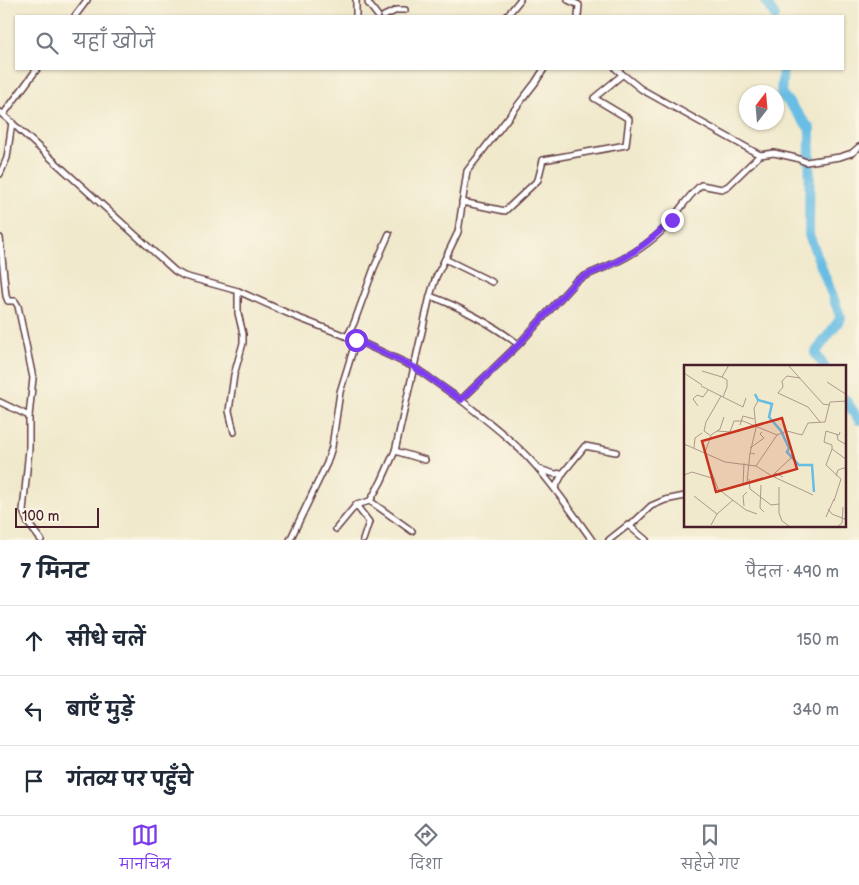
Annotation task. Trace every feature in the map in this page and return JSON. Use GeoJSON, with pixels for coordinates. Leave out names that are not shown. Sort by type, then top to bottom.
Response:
{"type":"FeatureCollection","features":[{"type":"Feature","properties":{"kind":"street"},"geometry":{"type":"LineString","coordinates":[[76,15],[87,0]]}},
{"type":"Feature","properties":{"kind":"street"},"geometry":{"type":"LineString","coordinates":[[356,0],[356,15]]}},
{"type":"Feature","properties":{"kind":"street"},"geometry":{"type":"LineString","coordinates":[[369,0],[368,3],[377,15]]}},
{"type":"Feature","properties":{"kind":"street"},"geometry":{"type":"LineString","coordinates":[[508,15],[520,0]]}},
{"type":"Feature","properties":{"kind":"street"},"geometry":{"type":"LineString","coordinates":[[568,0],[579,3]]}},
{"type":"Feature","properties":{"kind":"street"},"geometry":{"type":"LineString","coordinates":[[386,15],[397,10],[405,10]]}},
{"type":"Feature","properties":{"kind":"street"},"geometry":{"type":"LineString","coordinates":[[36,70],[2,114],[170,267],[184,276],[238,292],[356,340],[414,367],[461,400],[506,437],[554,488],[592,540]]}},
{"type":"Feature","properties":{"kind":"street"},"geometry":{"type":"LineString","coordinates":[[336,529],[356,506],[370,501],[395,451],[430,296],[436,277],[458,232],[467,171],[543,70]]}},
{"type":"Feature","properties":{"kind":"street"},"geometry":{"type":"LineString","coordinates":[[617,70],[641,89],[760,156]]}},
{"type":"Feature","properties":{"kind":"street"},"geometry":{"type":"LineString","coordinates":[[462,202],[505,211],[538,180],[543,160],[626,145],[629,119],[594,98],[622,75]]}},
{"type":"Feature","properties":{"kind":"street"},"geometry":{"type":"LineString","coordinates":[[0,174],[7,158],[12,122]]}},
{"type":"Feature","properties":{"kind":"street"},"geometry":{"type":"LineString","coordinates":[[461,400],[518,344],[576,281],[631,254],[655,237],[701,185],[722,189],[728,186],[760,156],[774,153],[806,162],[840,157],[852,153],[859,147]]}},
{"type":"Feature","properties":{"kind":"street"},"geometry":{"type":"LineString","coordinates":[[347,337],[389,234]]}},
{"type":"Feature","properties":{"kind":"street"},"geometry":{"type":"LineString","coordinates":[[0,238],[6,296],[8,301],[15,301],[18,306],[33,378],[28,416],[29,449],[23,511],[28,523],[40,540]]}},
{"type":"Feature","properties":{"kind":"street"},"geometry":{"type":"LineString","coordinates":[[445,259],[492,282]]}},
{"type":"Feature","properties":{"kind":"street"},"geometry":{"type":"LineString","coordinates":[[234,432],[229,411],[234,375],[244,334],[238,313],[238,292]]}},
{"type":"Feature","properties":{"kind":"street"},"geometry":{"type":"LineString","coordinates":[[430,296],[448,302],[500,331],[518,344]]}},
{"type":"Feature","properties":{"kind":"street"},"geometry":{"type":"LineString","coordinates":[[290,540],[327,464],[332,447],[340,392],[356,340]]}},
{"type":"Feature","properties":{"kind":"street"},"geometry":{"type":"LineString","coordinates":[[0,402],[28,416]]}},
{"type":"Feature","properties":{"kind":"street"},"geometry":{"type":"LineString","coordinates":[[554,488],[563,473],[585,446],[616,452]]}},
{"type":"Feature","properties":{"kind":"street"},"geometry":{"type":"LineString","coordinates":[[395,451],[425,460]]}},
{"type":"Feature","properties":{"kind":"street"},"geometry":{"type":"LineString","coordinates":[[537,468],[555,474],[563,473]]}},
{"type":"Feature","properties":{"kind":"street"},"geometry":{"type":"LineString","coordinates":[[630,526],[651,506],[665,500],[684,496]]}},
{"type":"Feature","properties":{"kind":"street"},"geometry":{"type":"LineString","coordinates":[[370,501],[412,531]]}},
{"type":"Feature","properties":{"kind":"street"},"geometry":{"type":"LineString","coordinates":[[356,506],[369,522],[363,540]]}},
{"type":"Feature","properties":{"kind":"street"},"geometry":{"type":"LineString","coordinates":[[609,540],[628,524],[646,540]]}},
{"type":"Feature","properties":{"kind":"waterway"},"geometry":{"type":"LineString","coordinates":[[764,0],[774,15]]}},
{"type":"Feature","properties":{"kind":"waterway"},"geometry":{"type":"LineString","coordinates":[[783,70],[781,93],[810,129],[809,235],[841,318],[815,353],[823,365]]}},
{"type":"Feature","properties":{"kind":"waterway"},"geometry":{"type":"LineString","coordinates":[[846,400],[859,420]]}},
{"type":"Feature","properties":{"kind":"route"},"geometry":{"type":"LineString","coordinates":[[356,340],[414,367],[461,400],[520,343],[576,281],[631,254],[655,237],[672,220]]}}]}
